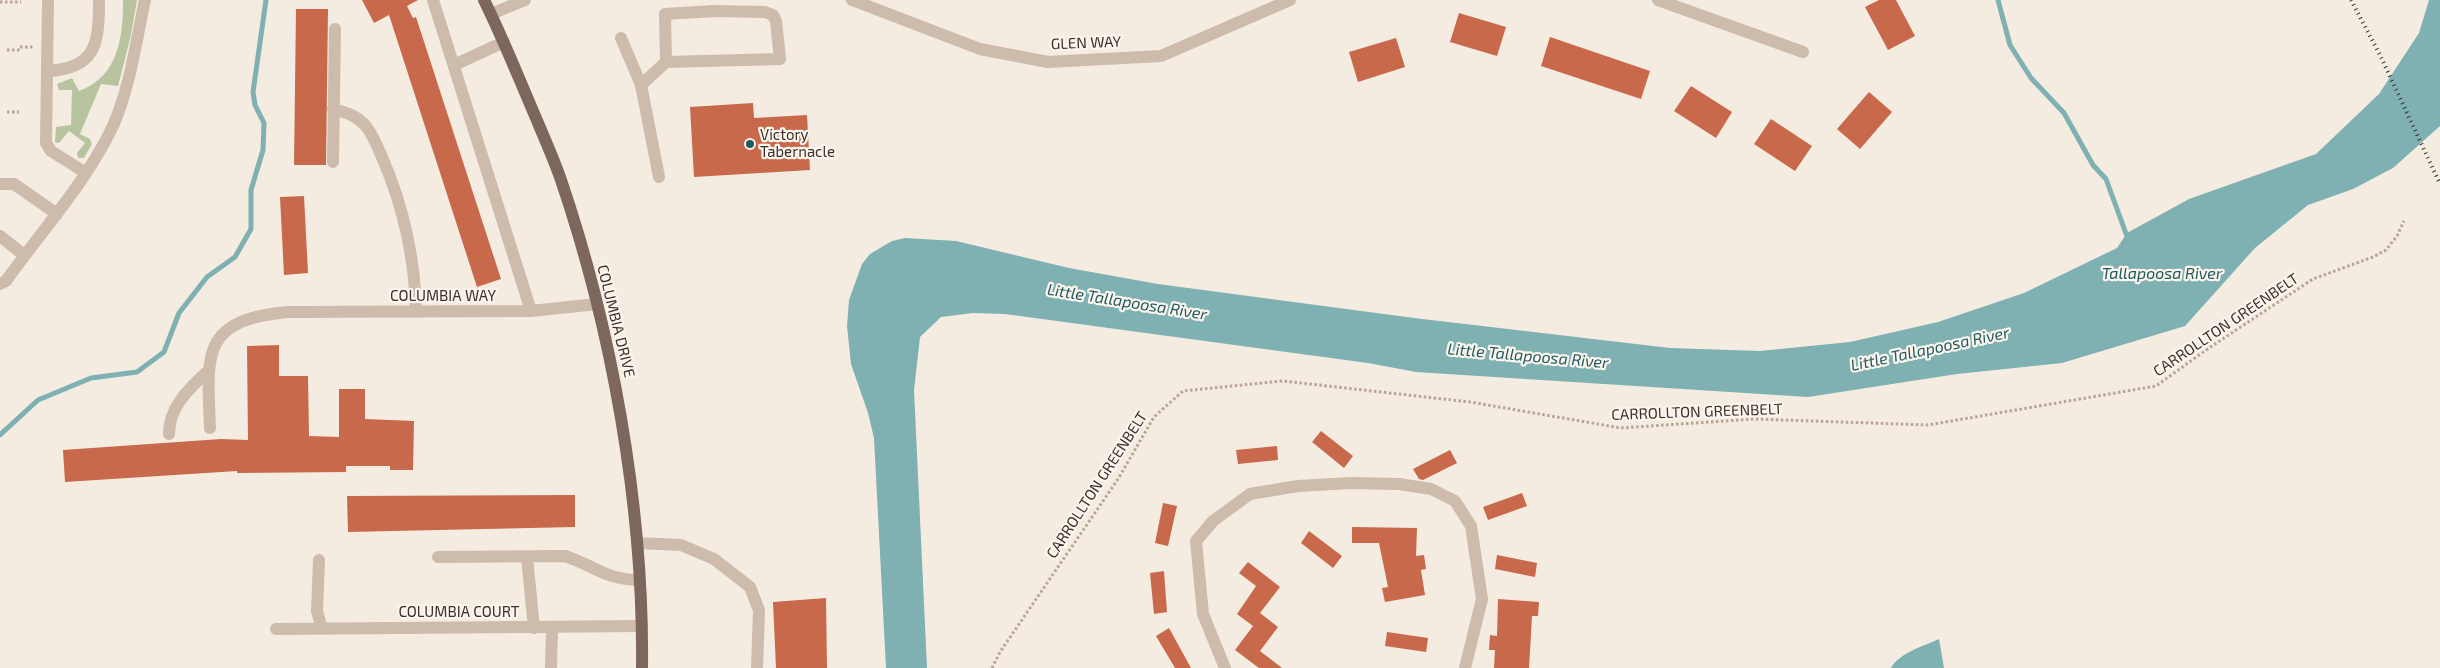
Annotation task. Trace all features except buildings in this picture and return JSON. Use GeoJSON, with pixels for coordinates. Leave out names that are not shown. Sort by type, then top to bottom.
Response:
{"type":"FeatureCollection","features":[{"type":"Feature","properties":{"kind":"main road","name":"COLUMBIA DRIVE"},"geometry":{"type":"LineString","coordinates":[[484,0],[504,42],[560,177],[597,304],[618,403],[637,543],[642,626],[642,668]]}},
{"type":"Feature","properties":{"kind":"street"},"geometry":{"type":"LineString","coordinates":[[48,0],[46,143],[51,152],[86,173]]}},
{"type":"Feature","properties":{"kind":"street"},"geometry":{"type":"LineString","coordinates":[[47,71],[76,67],[87,59],[94,50],[99,32],[99,0]]}},
{"type":"Feature","properties":{"kind":"street"},"geometry":{"type":"LineString","coordinates":[[0,284],[6,281],[57,214],[86,173],[113,126],[126,87],[145,0]]}},
{"type":"Feature","properties":{"kind":"street"},"geometry":{"type":"LineString","coordinates":[[433,0],[531,312]]}},
{"type":"Feature","properties":{"kind":"street"},"geometry":{"type":"LineString","coordinates":[[491,14],[524,0]]}},
{"type":"Feature","properties":{"kind":"street","name":"GLEN WAY"},"geometry":{"type":"LineString","coordinates":[[852,0],[980,49],[1048,62],[1161,56],[1290,0]]}},
{"type":"Feature","properties":{"kind":"street"},"geometry":{"type":"LineString","coordinates":[[1661,1],[1803,52]]}},
{"type":"Feature","properties":{"kind":"street"},"geometry":{"type":"LineString","coordinates":[[641,85],[666,62],[780,59],[776,22],[772,15],[765,12],[714,6],[665,14],[666,62]]}},
{"type":"Feature","properties":{"kind":"street"},"geometry":{"type":"LineString","coordinates":[[333,162],[335,29]]}},
{"type":"Feature","properties":{"kind":"street"},"geometry":{"type":"LineString","coordinates":[[621,38],[641,85],[659,178]]}},
{"type":"Feature","properties":{"kind":"street"},"geometry":{"type":"LineString","coordinates":[[454,65],[504,42]]}},
{"type":"Feature","properties":{"kind":"street"},"geometry":{"type":"LineString","coordinates":[[333,109],[350,113],[365,124],[393,183],[407,226],[413,266],[416,312]]}},
{"type":"Feature","properties":{"kind":"street"},"geometry":{"type":"LineString","coordinates":[[0,184],[14,184],[57,214]]}},
{"type":"Feature","properties":{"kind":"street"},"geometry":{"type":"LineString","coordinates":[[0,236],[24,255]]}},
{"type":"Feature","properties":{"kind":"street","name":"COLUMBIA WAY"},"geometry":{"type":"LineString","coordinates":[[210,428],[209,370],[212,347],[224,331],[245,320],[265,314],[288,312],[531,312],[597,304]]}},
{"type":"Feature","properties":{"kind":"street"},"geometry":{"type":"LineString","coordinates":[[169,434],[169,423],[174,410],[186,391],[209,370]]}},
{"type":"Feature","properties":{"kind":"street"},"geometry":{"type":"LineString","coordinates":[[1225,668],[1203,614],[1196,541],[1213,521],[1250,494],[1298,486],[1351,483],[1399,484],[1432,489],[1455,501],[1471,526],[1482,599],[1465,668]]}},
{"type":"Feature","properties":{"kind":"street"},"geometry":{"type":"LineString","coordinates":[[637,543],[681,545],[714,559],[750,587],[759,610],[757,668]]}},
{"type":"Feature","properties":{"kind":"street"},"geometry":{"type":"LineString","coordinates":[[438,558],[565,556],[582,562],[609,577],[640,580]]}},
{"type":"Feature","properties":{"kind":"street"},"geometry":{"type":"LineString","coordinates":[[527,557],[534,628]]}},
{"type":"Feature","properties":{"kind":"street"},"geometry":{"type":"LineString","coordinates":[[319,560],[318,611],[322,629]]}},
{"type":"Feature","properties":{"kind":"street","name":"COLUMBIA COURT"},"geometry":{"type":"LineString","coordinates":[[276,629],[642,626]]}},
{"type":"Feature","properties":{"kind":"street"},"geometry":{"type":"LineString","coordinates":[[551,668],[552,628]]}},
{"type":"Feature","properties":{"kind":"path"},"geometry":{"type":"LineString","coordinates":[[0,2],[21,2]]}},
{"type":"Feature","properties":{"kind":"path"},"geometry":{"type":"LineString","coordinates":[[7,50],[21,48]]}},
{"type":"Feature","properties":{"kind":"path"},"geometry":{"type":"LineString","coordinates":[[7,112],[19,112]]}},
{"type":"Feature","properties":{"kind":"path","name":"CARROLLTON GREENBELT"},"geometry":{"type":"LineString","coordinates":[[992,668],[1000,652],[1118,479],[1154,417],[1184,391],[1283,381],[1470,402],[1620,428],[1754,419],[1928,425],[2156,386],[2312,279],[2373,257],[2386,250],[2397,236],[2404,221]]}},
{"type":"Feature","properties":{"kind":"green space"},"geometry":{"type":"Polygon","coordinates":[[[123,0],[137,0],[131,35],[118,86],[101,84],[80,134],[90,139],[92,144],[84,158],[78,158],[77,153],[85,143],[69,131],[59,143],[55,142],[56,127],[71,125],[72,90],[59,90],[57,84],[72,78],[79,91],[103,76],[116,54],[120,41],[123,0]]]}},
{"type":"Feature","properties":{"kind":"water","name":"Tallapoosa River"},"geometry":{"type":"Polygon","coordinates":[[[2429,0],[2440,0],[2440,126],[2393,168],[2353,189],[2308,205],[2255,248],[2185,326],[2062,363],[1957,374],[1808,397],[1416,372],[1368,363],[1005,314],[973,313],[941,317],[920,337],[914,390],[927,668],[886,668],[874,438],[868,413],[851,364],[847,326],[849,300],[862,264],[870,254],[892,241],[905,238],[956,241],[1069,268],[1158,284],[1414,318],[1670,348],[1760,351],[1850,342],[1938,322],[2024,293],[2117,248],[2127,233],[2189,199],[2316,154],[2379,94],[2419,33],[2429,0]]]}},
{"type":"Feature","properties":{"kind":"water"},"geometry":{"type":"Polygon","coordinates":[[[1939,639],[1944,668],[1891,668],[1906,654],[1939,639]]]}},
{"type":"Feature","properties":{"kind":"waterway"},"geometry":{"type":"LineString","coordinates":[[0,435],[38,400],[91,378],[137,372],[164,352],[179,313],[207,277],[235,257],[251,229],[251,190],[263,150],[264,123],[255,105],[253,92],[266,0]]}},
{"type":"Feature","properties":{"kind":"waterway"},"geometry":{"type":"LineString","coordinates":[[1998,0],[2010,45],[2031,78],[2064,113],[2093,165],[2106,179],[2128,239]]}},
{"type":"Feature","properties":{"kind":"railway"},"geometry":{"type":"LineString","coordinates":[[2351,0],[2380,55],[2440,184]]}},
{"type":"Feature","properties":{"kind":"place","name":"Victory Tabernacle"},"geometry":{"type":"Point","coordinates":[750,144]}},
{"type":"Feature","properties":{"kind":"water label","name":"Little Tallapoosa River"},"geometry":{"type":"Point","coordinates":[1127,302]}},
{"type":"Feature","properties":{"kind":"water label","name":"Little Tallapoosa River"},"geometry":{"type":"Point","coordinates":[1930,349]}},
{"type":"Feature","properties":{"kind":"water label","name":"Little Tallapoosa River"},"geometry":{"type":"Point","coordinates":[1528,356]}}]}
